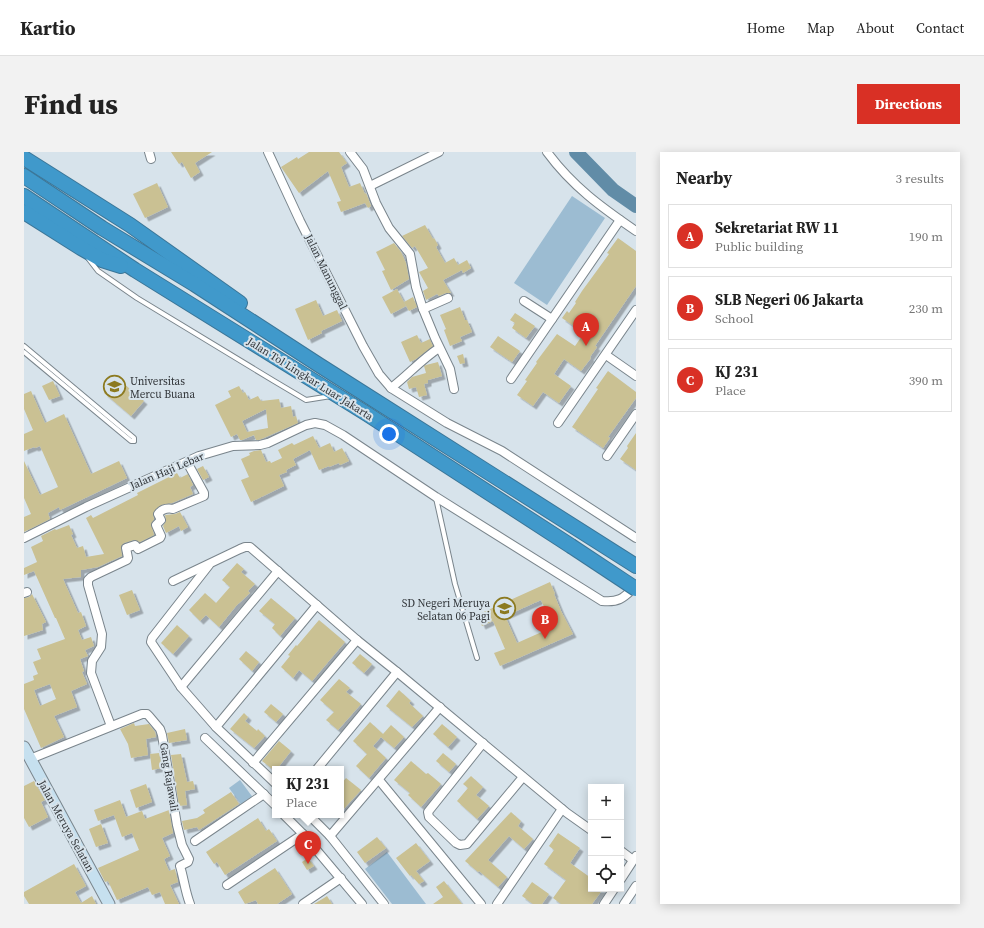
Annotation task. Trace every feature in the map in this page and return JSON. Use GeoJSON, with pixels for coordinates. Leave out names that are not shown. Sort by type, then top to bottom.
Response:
{"type":"FeatureCollection","features":[{"type":"Feature","properties":{"kind":"highway"},"geometry":{"type":"LineString","coordinates":[[24,158],[130,226],[246,307],[263,328]]}},
{"type":"Feature","properties":{"kind":"highway","name":"Jalan Tol Lingkar Luar Jakarta"},"geometry":{"type":"LineString","coordinates":[[24,176],[102,228],[194,284],[530,500],[636,566]]}},
{"type":"Feature","properties":{"kind":"highway","name":"Jalan Tol Lingkar Luar Jakarta"},"geometry":{"type":"LineString","coordinates":[[24,196],[135,270],[336,395],[636,588]]}},
{"type":"Feature","properties":{"kind":"highway"},"geometry":{"type":"LineString","coordinates":[[24,212],[102,260],[135,270]]}},
{"type":"Feature","properties":{"kind":"main road","name":"Jalan Meruya Selatan"},"geometry":{"type":"LineString","coordinates":[[24,747],[109,904]]}},
{"type":"Feature","properties":{"kind":"street","name":"Jalan Manunggal"},"geometry":{"type":"LineString","coordinates":[[268,152],[300,221],[363,346],[379,374],[391,388],[451,425],[502,451],[636,538]]}},
{"type":"Feature","properties":{"kind":"street"},"geometry":{"type":"LineString","coordinates":[[350,152],[362,169],[376,203],[389,228],[410,254],[416,286],[423,309],[450,369],[454,389]]}},
{"type":"Feature","properties":{"kind":"street"},"geometry":{"type":"LineString","coordinates":[[370,186],[439,152]]}},
{"type":"Feature","properties":{"kind":"street"},"geometry":{"type":"LineString","coordinates":[[547,152],[568,178],[587,196],[636,231]]}},
{"type":"Feature","properties":{"kind":"street"},"geometry":{"type":"LineString","coordinates":[[510,379],[620,220]]}},
{"type":"Feature","properties":{"kind":"street"},"geometry":{"type":"LineString","coordinates":[[423,309],[448,298]]}},
{"type":"Feature","properties":{"kind":"street"},"geometry":{"type":"LineString","coordinates":[[524,301],[552,319]]}},
{"type":"Feature","properties":{"kind":"street"},"geometry":{"type":"LineString","coordinates":[[558,423],[636,310]]}},
{"type":"Feature","properties":{"kind":"street"},"geometry":{"type":"LineString","coordinates":[[391,388],[403,380],[430,354],[440,348]]}},
{"type":"Feature","properties":{"kind":"street"},"geometry":{"type":"LineString","coordinates":[[606,355],[636,376]]}},
{"type":"Feature","properties":{"kind":"street"},"geometry":{"type":"LineString","coordinates":[[607,456],[636,414]]}},
{"type":"Feature","properties":{"kind":"street","name":"Jalan Haji Lebar"},"geometry":{"type":"LineString","coordinates":[[24,538],[86,507],[199,456],[233,446],[260,445],[268,443],[306,424],[315,423],[325,425],[342,434],[436,497]]}},
{"type":"Feature","properties":{"kind":"street"},"geometry":{"type":"LineString","coordinates":[[111,726],[91,673],[92,661],[100,647],[102,634],[88,585],[88,580],[91,577],[127,560],[126,548],[129,546],[135,545],[138,549],[160,538],[161,536],[156,525],[161,520],[158,514],[159,512],[168,508],[173,509],[204,496],[204,493],[187,462]]}},
{"type":"Feature","properties":{"kind":"street"},"geometry":{"type":"LineString","coordinates":[[436,497],[602,601],[612,602],[622,598],[636,588]]}},
{"type":"Feature","properties":{"kind":"street"},"geometry":{"type":"LineString","coordinates":[[173,581],[240,549],[250,547],[357,640],[562,809],[588,828]]}},
{"type":"Feature","properties":{"kind":"street"},"geometry":{"type":"LineString","coordinates":[[210,564],[151,641],[181,688],[216,726],[272,780]]}},
{"type":"Feature","properties":{"kind":"street"},"geometry":{"type":"LineString","coordinates":[[181,688],[278,571]]}},
{"type":"Feature","properties":{"kind":"street"},"geometry":{"type":"LineString","coordinates":[[216,726],[317,605]]}},
{"type":"Feature","properties":{"kind":"street"},"geometry":{"type":"LineString","coordinates":[[253,763],[357,640]]}},
{"type":"Feature","properties":{"kind":"street"},"geometry":{"type":"LineString","coordinates":[[319,766],[397,672]]}},
{"type":"Feature","properties":{"kind":"street"},"geometry":{"type":"LineString","coordinates":[[330,836],[440,707]]}},
{"type":"Feature","properties":{"kind":"street","name":"Gang Rajawali"},"geometry":{"type":"LineString","coordinates":[[30,759],[111,726],[145,714],[149,716],[160,729],[162,735],[177,825],[182,846],[189,859],[188,862],[180,866],[190,904]]}},
{"type":"Feature","properties":{"kind":"street"},"geometry":{"type":"LineString","coordinates":[[205,738],[272,802]]}},
{"type":"Feature","properties":{"kind":"street"},"geometry":{"type":"LineString","coordinates":[[483,743],[428,812],[429,817],[456,843],[460,845],[467,844],[523,777]]}},
{"type":"Feature","properties":{"kind":"street"},"geometry":{"type":"LineString","coordinates":[[379,780],[481,904]]}},
{"type":"Feature","properties":{"kind":"street"},"geometry":{"type":"LineString","coordinates":[[196,841],[264,794]]}},
{"type":"Feature","properties":{"kind":"street"},"geometry":{"type":"LineString","coordinates":[[497,904],[562,809]]}},
{"type":"Feature","properties":{"kind":"street"},"geometry":{"type":"LineString","coordinates":[[287,818],[303,834],[362,904]]}},
{"type":"Feature","properties":{"kind":"street"},"geometry":{"type":"LineString","coordinates":[[312,818],[330,836],[384,904]]}},
{"type":"Feature","properties":{"kind":"street"},"geometry":{"type":"LineString","coordinates":[[227,885],[303,834]]}},
{"type":"Feature","properties":{"kind":"street"},"geometry":{"type":"LineString","coordinates":[[624,852],[635,858],[624,874]]}},
{"type":"Feature","properties":{"kind":"street"},"geometry":{"type":"LineString","coordinates":[[303,904],[341,878]]}},
{"type":"Feature","properties":{"kind":"street"},"geometry":{"type":"LineString","coordinates":[[624,904],[636,886]]}},
{"type":"Feature","properties":{"kind":"street"},"geometry":{"type":"LineString","coordinates":[[604,904],[612,892]]}},
{"type":"Feature","properties":{"kind":"lane"},"geometry":{"type":"LineString","coordinates":[[81,248],[98,271],[137,298],[306,400],[336,395]]}},
{"type":"Feature","properties":{"kind":"lane"},"geometry":{"type":"LineString","coordinates":[[24,346],[134,438],[134,441],[132,441],[24,352]]}},
{"type":"Feature","properties":{"kind":"lane"},"geometry":{"type":"LineString","coordinates":[[436,497],[455,584],[477,658]]}},
{"type":"Feature","properties":{"kind":"shaded area"},"geometry":{"type":"Polygon","coordinates":[[[572,196],[605,218],[547,305],[514,283],[572,196]]]}},
{"type":"Feature","properties":{"kind":"shaded area"},"geometry":{"type":"Polygon","coordinates":[[[240,780],[254,799],[243,807],[229,788],[240,780]]]}},
{"type":"Feature","properties":{"kind":"shaded area"},"geometry":{"type":"Polygon","coordinates":[[[387,852],[426,904],[392,904],[365,869],[387,852]]]}},
{"type":"Feature","properties":{"kind":"building"},"geometry":{"type":"Polygon","coordinates":[[[171,152],[212,152],[195,163],[200,172],[191,178],[182,162],[179,164],[171,152]]]}},
{"type":"Feature","properties":{"kind":"building"},"geometry":{"type":"Polygon","coordinates":[[[309,152],[339,152],[347,163],[341,167],[349,187],[360,183],[371,206],[368,208],[365,203],[341,212],[337,202],[341,201],[328,171],[299,193],[281,167],[297,157],[298,159],[309,152]]]}},
{"type":"Feature","properties":{"kind":"building"},"geometry":{"type":"Polygon","coordinates":[[[157,183],[168,207],[145,218],[133,194],[157,183]]]}},
{"type":"Feature","properties":{"kind":"building"},"geometry":{"type":"Polygon","coordinates":[[[425,225],[438,245],[436,247],[445,263],[454,258],[458,265],[467,260],[471,268],[463,273],[462,270],[443,280],[451,293],[446,293],[439,296],[437,294],[426,300],[423,291],[428,288],[419,272],[428,268],[415,246],[412,248],[402,236],[425,225]]]}},
{"type":"Feature","properties":{"kind":"building"},"geometry":{"type":"Polygon","coordinates":[[[618,238],[636,251],[636,286],[595,346],[597,347],[590,357],[591,358],[581,371],[564,359],[554,374],[571,386],[559,403],[543,392],[533,406],[517,395],[527,381],[525,380],[537,363],[536,362],[557,334],[575,346],[584,333],[562,318],[567,311],[569,313],[576,303],[575,302],[582,291],[609,254],[607,253],[618,238]]]}},
{"type":"Feature","properties":{"kind":"building"},"geometry":{"type":"Polygon","coordinates":[[[394,243],[401,252],[406,263],[409,279],[391,290],[382,271],[385,270],[376,252],[394,243]]]}},
{"type":"Feature","properties":{"kind":"building"},"geometry":{"type":"Polygon","coordinates":[[[397,289],[406,306],[391,314],[382,297],[397,289]]]}},
{"type":"Feature","properties":{"kind":"building"},"geometry":{"type":"Polygon","coordinates":[[[413,297],[417,307],[409,311],[404,302],[413,297]]]}},
{"type":"Feature","properties":{"kind":"building"},"geometry":{"type":"Polygon","coordinates":[[[316,300],[323,316],[337,310],[342,321],[321,331],[322,333],[308,340],[295,309],[316,300]]]}},
{"type":"Feature","properties":{"kind":"building"},"geometry":{"type":"Polygon","coordinates":[[[460,307],[472,332],[460,337],[462,341],[450,346],[444,330],[446,329],[440,315],[460,307]]]}},
{"type":"Feature","properties":{"kind":"building"},"geometry":{"type":"Polygon","coordinates":[[[515,313],[535,326],[526,338],[512,328],[515,323],[510,320],[515,313]]]}},
{"type":"Feature","properties":{"kind":"building"},"geometry":{"type":"Polygon","coordinates":[[[417,335],[421,343],[430,339],[433,346],[410,362],[401,342],[417,335]]]}},
{"type":"Feature","properties":{"kind":"building"},"geometry":{"type":"Polygon","coordinates":[[[498,336],[520,351],[512,362],[490,347],[498,336]]]}},
{"type":"Feature","properties":{"kind":"building"},"geometry":{"type":"Polygon","coordinates":[[[463,354],[465,363],[460,364],[457,356],[463,354]]]}},
{"type":"Feature","properties":{"kind":"building"},"geometry":{"type":"Polygon","coordinates":[[[438,362],[442,376],[428,380],[428,383],[424,384],[427,395],[419,397],[416,387],[409,389],[407,382],[412,377],[426,373],[424,366],[438,362]]]}},
{"type":"Feature","properties":{"kind":"building"},"geometry":{"type":"Polygon","coordinates":[[[608,371],[636,392],[636,398],[608,437],[610,438],[603,448],[572,427],[598,389],[596,388],[608,371]]]}},
{"type":"Feature","properties":{"kind":"building"},"geometry":{"type":"Polygon","coordinates":[[[117,378],[144,401],[131,416],[104,393],[117,378]]]}},
{"type":"Feature","properties":{"kind":"building"},"geometry":{"type":"Polygon","coordinates":[[[53,381],[60,396],[49,400],[42,386],[53,381]]]}},
{"type":"Feature","properties":{"kind":"building"},"geometry":{"type":"Polygon","coordinates":[[[239,386],[243,393],[245,392],[249,400],[258,396],[261,401],[279,399],[281,408],[291,406],[293,417],[296,416],[298,423],[259,440],[256,440],[254,435],[242,440],[240,440],[237,434],[231,437],[215,405],[231,397],[228,391],[239,386]],[[266,409],[242,421],[247,432],[268,428],[266,409]]]}},
{"type":"Feature","properties":{"kind":"building"},"geometry":{"type":"Polygon","coordinates":[[[31,391],[45,423],[64,414],[91,474],[119,461],[127,478],[60,510],[59,507],[48,513],[50,519],[24,532],[24,517],[31,514],[24,498],[24,461],[40,495],[58,487],[40,446],[24,451],[24,434],[33,430],[24,409],[24,394],[31,391]]]}},
{"type":"Feature","properties":{"kind":"building"},"geometry":{"type":"Polygon","coordinates":[[[636,433],[636,470],[620,459],[636,433]]]}},
{"type":"Feature","properties":{"kind":"building"},"geometry":{"type":"Polygon","coordinates":[[[313,436],[319,448],[330,443],[334,452],[342,448],[349,461],[340,465],[339,463],[319,470],[310,450],[293,459],[296,465],[286,470],[287,472],[279,475],[284,486],[251,502],[241,480],[249,477],[241,459],[250,455],[249,453],[261,450],[266,462],[270,461],[271,463],[282,458],[278,450],[292,443],[294,445],[313,436]]]}},
{"type":"Feature","properties":{"kind":"building"},"geometry":{"type":"Polygon","coordinates":[[[203,466],[209,477],[203,480],[197,469],[203,466]]]}},
{"type":"Feature","properties":{"kind":"building"},"geometry":{"type":"Polygon","coordinates":[[[177,473],[180,478],[188,474],[193,485],[190,487],[193,494],[172,503],[161,505],[156,509],[153,514],[154,519],[151,524],[154,535],[140,542],[134,540],[124,543],[121,547],[122,556],[98,567],[81,570],[81,577],[63,579],[78,613],[81,612],[86,626],[78,630],[82,640],[91,637],[94,646],[85,650],[88,656],[80,659],[84,671],[82,672],[87,684],[71,691],[77,707],[54,716],[64,737],[41,748],[24,709],[24,684],[34,680],[33,676],[38,674],[33,662],[41,659],[37,649],[65,639],[34,571],[24,575],[24,568],[37,562],[31,547],[43,541],[41,536],[55,529],[56,530],[69,525],[73,534],[71,535],[77,548],[83,546],[86,557],[104,554],[86,518],[91,515],[93,518],[138,495],[137,493],[177,473]],[[50,684],[34,690],[40,706],[56,699],[50,684]]]}},
{"type":"Feature","properties":{"kind":"building"},"geometry":{"type":"Polygon","coordinates":[[[180,512],[188,527],[181,531],[179,526],[166,533],[163,526],[166,521],[165,515],[180,512]]]}},
{"type":"Feature","properties":{"kind":"building"},"geometry":{"type":"Polygon","coordinates":[[[237,563],[244,569],[241,572],[255,584],[248,591],[250,593],[236,606],[219,627],[206,615],[200,621],[189,610],[205,593],[216,603],[230,587],[222,580],[237,563]]]}},
{"type":"Feature","properties":{"kind":"building"},"geometry":{"type":"Polygon","coordinates":[[[550,582],[561,611],[573,634],[500,666],[494,653],[505,649],[493,621],[482,626],[477,615],[550,582]],[[541,600],[505,616],[517,643],[553,627],[541,600]]]}},
{"type":"Feature","properties":{"kind":"building"},"geometry":{"type":"Polygon","coordinates":[[[132,590],[140,610],[127,615],[119,595],[132,590]]]}},
{"type":"Feature","properties":{"kind":"building"},"geometry":{"type":"Polygon","coordinates":[[[32,594],[46,622],[42,624],[43,630],[24,636],[24,598],[29,597],[32,594]]]}},
{"type":"Feature","properties":{"kind":"building"},"geometry":{"type":"Polygon","coordinates":[[[271,598],[295,618],[280,636],[272,628],[275,624],[259,611],[271,598]]]}},
{"type":"Feature","properties":{"kind":"building"},"geometry":{"type":"Polygon","coordinates":[[[319,620],[345,642],[312,681],[299,670],[293,678],[281,667],[290,656],[288,655],[296,645],[297,646],[319,620]]]}},
{"type":"Feature","properties":{"kind":"building"},"geometry":{"type":"Polygon","coordinates":[[[177,625],[189,636],[173,654],[161,643],[177,625]]]}},
{"type":"Feature","properties":{"kind":"building"},"geometry":{"type":"Polygon","coordinates":[[[246,651],[259,662],[252,671],[239,659],[246,651]]]}},
{"type":"Feature","properties":{"kind":"building"},"geometry":{"type":"Polygon","coordinates":[[[360,654],[372,664],[364,673],[352,663],[360,654]]]}},
{"type":"Feature","properties":{"kind":"building"},"geometry":{"type":"Polygon","coordinates":[[[339,679],[350,688],[346,692],[361,704],[338,730],[326,720],[334,712],[320,700],[339,679]]]}},
{"type":"Feature","properties":{"kind":"building"},"geometry":{"type":"Polygon","coordinates":[[[399,690],[411,701],[409,703],[423,716],[412,727],[386,706],[399,690]]]}},
{"type":"Feature","properties":{"kind":"building"},"geometry":{"type":"Polygon","coordinates":[[[271,704],[283,714],[276,722],[264,712],[271,704]]]}},
{"type":"Feature","properties":{"kind":"building"},"geometry":{"type":"Polygon","coordinates":[[[244,713],[248,717],[245,721],[257,731],[258,729],[265,736],[254,748],[230,729],[244,713]]]}},
{"type":"Feature","properties":{"kind":"building"},"geometry":{"type":"Polygon","coordinates":[[[370,722],[383,734],[391,725],[404,737],[394,748],[381,737],[373,746],[386,758],[369,778],[356,766],[367,754],[353,741],[370,722]]]}},
{"type":"Feature","properties":{"kind":"building"},"geometry":{"type":"Polygon","coordinates":[[[134,723],[135,726],[149,724],[155,732],[156,737],[146,739],[148,755],[131,758],[128,744],[120,729],[134,723]]]}},
{"type":"Feature","properties":{"kind":"building"},"geometry":{"type":"Polygon","coordinates":[[[442,724],[457,737],[448,747],[433,734],[442,724]]]}},
{"type":"Feature","properties":{"kind":"building"},"geometry":{"type":"Polygon","coordinates":[[[185,729],[187,740],[169,743],[167,733],[185,729]]]}},
{"type":"Feature","properties":{"kind":"building"},"geometry":{"type":"Polygon","coordinates":[[[279,741],[291,751],[279,766],[272,766],[272,769],[262,761],[279,741]]]}},
{"type":"Feature","properties":{"kind":"building"},"geometry":{"type":"Polygon","coordinates":[[[159,753],[162,768],[152,770],[150,754],[159,753]]]}},
{"type":"Feature","properties":{"kind":"building"},"geometry":{"type":"Polygon","coordinates":[[[443,753],[456,764],[449,772],[436,761],[443,753]]]}},
{"type":"Feature","properties":{"kind":"building"},"geometry":{"type":"Polygon","coordinates":[[[181,754],[187,782],[193,781],[195,789],[185,791],[187,805],[179,806],[171,755],[181,754]]]}},
{"type":"Feature","properties":{"kind":"building"},"geometry":{"type":"Polygon","coordinates":[[[411,761],[441,784],[421,807],[408,795],[410,793],[394,780],[411,761]]]}},
{"type":"Feature","properties":{"kind":"building"},"geometry":{"type":"Polygon","coordinates":[[[471,776],[483,787],[476,795],[489,806],[477,819],[457,801],[468,788],[463,784],[471,776]]]}},
{"type":"Feature","properties":{"kind":"building"},"geometry":{"type":"Polygon","coordinates":[[[346,778],[361,790],[344,809],[344,780],[346,778]]]}},
{"type":"Feature","properties":{"kind":"building"},"geometry":{"type":"Polygon","coordinates":[[[34,781],[45,800],[41,802],[48,817],[29,827],[24,818],[24,786],[34,781]]]}},
{"type":"Feature","properties":{"kind":"building"},"geometry":{"type":"Polygon","coordinates":[[[146,784],[152,802],[136,808],[130,790],[146,784]]]}},
{"type":"Feature","properties":{"kind":"building"},"geometry":{"type":"Polygon","coordinates":[[[231,792],[239,804],[199,830],[197,827],[184,830],[182,821],[197,818],[205,813],[203,810],[231,792]]]}},
{"type":"Feature","properties":{"kind":"building"},"geometry":{"type":"Polygon","coordinates":[[[120,800],[126,817],[142,811],[145,819],[169,810],[173,833],[162,838],[170,856],[164,859],[169,871],[175,869],[178,882],[170,885],[179,904],[165,904],[160,892],[152,895],[148,887],[117,900],[108,881],[105,882],[98,868],[139,850],[132,833],[122,837],[114,815],[98,821],[94,810],[120,800]]]}},
{"type":"Feature","properties":{"kind":"building"},"geometry":{"type":"Polygon","coordinates":[[[511,812],[521,821],[518,826],[533,839],[524,849],[509,836],[488,860],[507,877],[498,887],[465,861],[511,812]]]}},
{"type":"Feature","properties":{"kind":"building"},"geometry":{"type":"Polygon","coordinates":[[[258,818],[266,831],[269,829],[277,841],[225,875],[217,862],[214,864],[206,852],[258,818]]]}},
{"type":"Feature","properties":{"kind":"building"},"geometry":{"type":"Polygon","coordinates":[[[101,824],[108,843],[96,847],[89,829],[101,824]]]}},
{"type":"Feature","properties":{"kind":"building"},"geometry":{"type":"Polygon","coordinates":[[[558,833],[580,848],[570,863],[588,876],[588,892],[601,892],[592,904],[561,904],[553,898],[566,880],[544,864],[554,850],[549,846],[558,833]]]}},
{"type":"Feature","properties":{"kind":"building"},"geometry":{"type":"Polygon","coordinates":[[[377,837],[386,848],[365,863],[357,852],[377,837]]]}},
{"type":"Feature","properties":{"kind":"building"},"geometry":{"type":"Polygon","coordinates":[[[416,843],[430,861],[416,871],[424,881],[419,884],[411,875],[410,876],[396,858],[416,843]]]}},
{"type":"Feature","properties":{"kind":"building"},"geometry":{"type":"Polygon","coordinates":[[[308,858],[314,866],[307,870],[302,862],[308,858]]]}},
{"type":"Feature","properties":{"kind":"building"},"geometry":{"type":"Polygon","coordinates":[[[74,864],[86,886],[75,892],[81,903],[92,896],[96,904],[29,904],[24,896],[24,892],[74,864]]]}},
{"type":"Feature","properties":{"kind":"building"},"geometry":{"type":"Polygon","coordinates":[[[275,868],[292,894],[277,904],[258,904],[256,900],[245,904],[238,892],[275,868]]]}},
{"type":"Feature","properties":{"kind":"building"},"geometry":{"type":"Polygon","coordinates":[[[444,881],[462,904],[433,904],[443,897],[436,887],[444,881]]]}},
{"type":"Feature","properties":{"kind":"building"},"geometry":{"type":"Polygon","coordinates":[[[532,882],[549,894],[542,904],[533,904],[522,896],[532,882]]]}},
{"type":"Feature","properties":{"kind":"building"},"geometry":{"type":"Polygon","coordinates":[[[327,896],[332,904],[314,904],[324,898],[327,896]]]}},
{"type":"Feature","properties":{"kind":"waterway"},"geometry":{"type":"LineString","coordinates":[[576,152],[613,190],[636,206]]}},
{"type":"Feature","properties":{"kind":"place","name":"Sekretariat RW 11"},"geometry":{"type":"Point","coordinates":[586,346]}},
{"type":"Feature","properties":{"kind":"place","name":"Universitas Mercu Buana"},"geometry":{"type":"Point","coordinates":[115,387]}},
{"type":"Feature","properties":{"kind":"place","name":"SD Negeri Meruya Selatan 06 Pagi"},"geometry":{"type":"Point","coordinates":[505,609]}},
{"type":"Feature","properties":{"kind":"place","name":"SLB Negeri 06 Jakarta"},"geometry":{"type":"Point","coordinates":[545,639]}},
{"type":"Feature","properties":{"kind":"place","name":"KJ 231"},"geometry":{"type":"Point","coordinates":[308,864]}}]}
